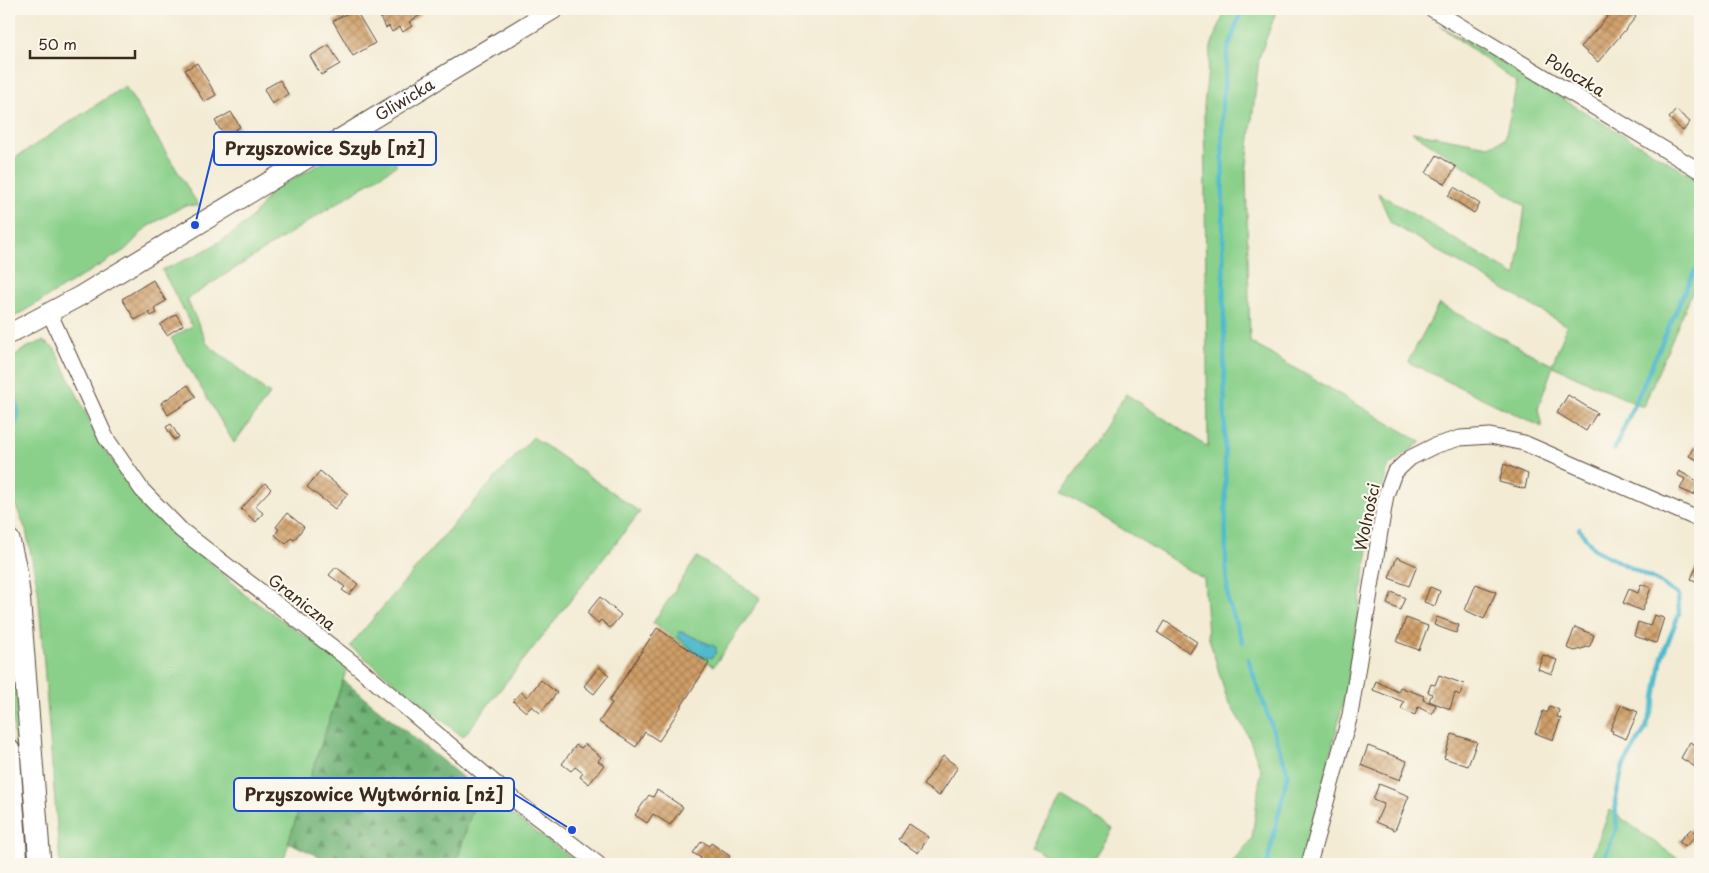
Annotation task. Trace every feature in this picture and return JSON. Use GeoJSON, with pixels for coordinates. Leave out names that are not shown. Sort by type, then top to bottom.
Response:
{"type":"FeatureCollection","features":[{"type":"Feature","properties":{"kind":"highway"},"geometry":{"type":"LineString","coordinates":[[9,540],[20,593],[40,864]]}},
{"type":"Feature","properties":{"kind":"highway"},"geometry":{"type":"LineString","coordinates":[[9,750],[17,864]]}},
{"type":"Feature","properties":{"kind":"main road","name":"Gliwicka"},"geometry":{"type":"LineString","coordinates":[[50,314],[554,9]]}},
{"type":"Feature","properties":{"kind":"main road"},"geometry":{"type":"LineString","coordinates":[[9,334],[50,314]]}},
{"type":"Feature","properties":{"kind":"main road"},"geometry":{"type":"LineString","coordinates":[[9,347],[50,314]]}},
{"type":"Feature","properties":{"kind":"street","name":"Poloczka"},"geometry":{"type":"LineString","coordinates":[[1432,9],[1700,170]]}},
{"type":"Feature","properties":{"kind":"street","name":"Graniczna"},"geometry":{"type":"LineString","coordinates":[[50,314],[106,438],[142,490],[181,530],[346,658],[521,805],[598,864]]}},
{"type":"Feature","properties":{"kind":"street","name":"Wolności"},"geometry":{"type":"LineString","coordinates":[[1310,864],[1350,715],[1386,495],[1394,474],[1410,458],[1434,446],[1460,438],[1490,436],[1524,443],[1700,520]]}},
{"type":"Feature","properties":{"kind":"green space"},"geometry":{"type":"Polygon","coordinates":[[[1226,9],[1277,9],[1259,58],[1246,173],[1250,342],[1421,442],[1389,466],[1373,516],[1347,687],[1303,864],[1231,864],[1252,839],[1261,770],[1248,735],[1227,699],[1208,635],[1204,579],[1062,492],[1126,394],[1208,447],[1204,105],[1211,46],[1226,9]]]}},
{"type":"Feature","properties":{"kind":"green space"},"geometry":{"type":"Polygon","coordinates":[[[1439,25],[1700,181],[1700,274],[1643,407],[1553,366],[1538,408],[1542,427],[1408,362],[1439,304],[1552,365],[1567,326],[1391,223],[1378,193],[1516,276],[1525,206],[1412,132],[1488,146],[1505,139],[1517,83],[1439,25]]]}},
{"type":"Feature","properties":{"kind":"green space"},"geometry":{"type":"Polygon","coordinates":[[[125,86],[199,206],[185,205],[147,227],[125,250],[9,320],[9,162],[125,86]]]}},
{"type":"Feature","properties":{"kind":"green space"},"geometry":{"type":"Polygon","coordinates":[[[375,133],[397,165],[187,299],[207,344],[270,394],[234,443],[171,338],[192,326],[162,270],[193,257],[223,240],[250,218],[270,192],[375,133]]]}},
{"type":"Feature","properties":{"kind":"green space"},"geometry":{"type":"Polygon","coordinates":[[[43,341],[55,349],[101,445],[138,496],[245,595],[348,665],[282,864],[60,864],[38,589],[26,530],[9,490],[9,359],[26,348],[43,341]]]}},
{"type":"Feature","properties":{"kind":"green space"},"geometry":{"type":"Polygon","coordinates":[[[533,437],[640,512],[463,737],[350,646],[449,529],[533,437]]]}},
{"type":"Feature","properties":{"kind":"green space"},"geometry":{"type":"Polygon","coordinates":[[[697,557],[761,598],[714,666],[653,623],[697,557]]]}},
{"type":"Feature","properties":{"kind":"green space"},"geometry":{"type":"Polygon","coordinates":[[[9,596],[30,864],[22,864],[9,654],[9,596]]]}},
{"type":"Feature","properties":{"kind":"green space"},"geometry":{"type":"Polygon","coordinates":[[[343,680],[478,790],[456,864],[335,864],[288,842],[343,680]]]}},
{"type":"Feature","properties":{"kind":"green space"},"geometry":{"type":"Polygon","coordinates":[[[478,790],[580,864],[456,864],[478,790]]]}},
{"type":"Feature","properties":{"kind":"green space"},"geometry":{"type":"Polygon","coordinates":[[[1062,797],[1113,829],[1091,864],[1060,864],[1032,847],[1062,797]]]}},
{"type":"Feature","properties":{"kind":"green space"},"geometry":{"type":"Polygon","coordinates":[[[1610,810],[1685,864],[1589,864],[1610,810]]]}},
{"type":"Feature","properties":{"kind":"water"},"geometry":{"type":"Polygon","coordinates":[[[679,632],[716,647],[716,653],[711,658],[700,656],[678,637],[679,632]]]}},
{"type":"Feature","properties":{"kind":"building"},"geometry":{"type":"Polygon","coordinates":[[[355,9],[375,43],[353,56],[333,21],[355,9]]]}},
{"type":"Feature","properties":{"kind":"building"},"geometry":{"type":"Polygon","coordinates":[[[378,9],[419,9],[422,14],[409,22],[412,26],[403,32],[400,27],[392,32],[389,26],[386,28],[380,18],[383,17],[378,9]]]}},
{"type":"Feature","properties":{"kind":"building"},"geometry":{"type":"Polygon","coordinates":[[[1614,9],[1628,9],[1636,17],[1598,62],[1581,47],[1614,9]]]}},
{"type":"Feature","properties":{"kind":"building"},"geometry":{"type":"Polygon","coordinates":[[[329,45],[340,64],[321,75],[310,56],[329,45]]]}},
{"type":"Feature","properties":{"kind":"building"},"geometry":{"type":"Polygon","coordinates":[[[197,63],[216,95],[204,102],[185,70],[197,63]]]}},
{"type":"Feature","properties":{"kind":"building"},"geometry":{"type":"Polygon","coordinates":[[[280,80],[288,94],[272,104],[264,89],[280,80]]]}},
{"type":"Feature","properties":{"kind":"building"},"geometry":{"type":"Polygon","coordinates":[[[1676,110],[1690,122],[1683,131],[1669,118],[1676,110]]]}},
{"type":"Feature","properties":{"kind":"building"},"geometry":{"type":"Polygon","coordinates":[[[231,112],[240,127],[224,136],[215,121],[231,112]]]}},
{"type":"Feature","properties":{"kind":"building"},"geometry":{"type":"Polygon","coordinates":[[[1437,155],[1456,167],[1445,184],[1426,173],[1437,155]]]}},
{"type":"Feature","properties":{"kind":"building"},"geometry":{"type":"Polygon","coordinates":[[[1454,187],[1480,204],[1474,213],[1448,196],[1454,187]]]}},
{"type":"Feature","properties":{"kind":"building"},"geometry":{"type":"Polygon","coordinates":[[[153,280],[166,301],[154,308],[157,313],[151,316],[149,312],[135,320],[122,299],[153,280]]]}},
{"type":"Feature","properties":{"kind":"building"},"geometry":{"type":"Polygon","coordinates":[[[176,314],[183,325],[167,335],[160,325],[176,314]]]}},
{"type":"Feature","properties":{"kind":"building"},"geometry":{"type":"Polygon","coordinates":[[[188,385],[196,397],[168,415],[161,403],[188,385]]]}},
{"type":"Feature","properties":{"kind":"building"},"geometry":{"type":"Polygon","coordinates":[[[1568,395],[1597,413],[1586,431],[1557,413],[1568,395]]]}},
{"type":"Feature","properties":{"kind":"building"},"geometry":{"type":"Polygon","coordinates":[[[171,424],[179,437],[174,440],[166,427],[171,424]]]}},
{"type":"Feature","properties":{"kind":"building"},"geometry":{"type":"Polygon","coordinates":[[[1694,446],[1700,448],[1700,461],[1689,456],[1694,446]]]}},
{"type":"Feature","properties":{"kind":"building"},"geometry":{"type":"Polygon","coordinates":[[[1504,464],[1528,474],[1525,489],[1499,482],[1504,464]]]}},
{"type":"Feature","properties":{"kind":"building"},"geometry":{"type":"Polygon","coordinates":[[[320,471],[348,494],[335,509],[307,487],[320,471]]]}},
{"type":"Feature","properties":{"kind":"building"},"geometry":{"type":"Polygon","coordinates":[[[1679,471],[1699,482],[1694,495],[1680,489],[1685,479],[1677,475],[1679,471]]]}},
{"type":"Feature","properties":{"kind":"building"},"geometry":{"type":"Polygon","coordinates":[[[265,483],[271,489],[255,506],[263,513],[256,522],[241,509],[265,483]]]}},
{"type":"Feature","properties":{"kind":"building"},"geometry":{"type":"Polygon","coordinates":[[[287,513],[304,527],[294,540],[291,538],[286,544],[275,535],[279,529],[276,527],[287,513]]]}},
{"type":"Feature","properties":{"kind":"building"},"geometry":{"type":"Polygon","coordinates":[[[1397,557],[1417,566],[1409,586],[1389,578],[1397,557]]]}},
{"type":"Feature","properties":{"kind":"building"},"geometry":{"type":"Polygon","coordinates":[[[1700,557],[1700,583],[1691,579],[1700,557]]]}},
{"type":"Feature","properties":{"kind":"building"},"geometry":{"type":"Polygon","coordinates":[[[336,567],[358,584],[349,595],[342,590],[345,587],[329,575],[336,567]]]}},
{"type":"Feature","properties":{"kind":"building"},"geometry":{"type":"Polygon","coordinates":[[[1476,584],[1496,592],[1484,619],[1465,610],[1476,584]]]}},
{"type":"Feature","properties":{"kind":"building"},"geometry":{"type":"Polygon","coordinates":[[[1641,584],[1651,588],[1642,611],[1623,603],[1629,589],[1638,593],[1641,584]]]}},
{"type":"Feature","properties":{"kind":"building"},"geometry":{"type":"Polygon","coordinates":[[[1430,587],[1440,591],[1435,606],[1424,602],[1430,587]]]}},
{"type":"Feature","properties":{"kind":"building"},"geometry":{"type":"Polygon","coordinates":[[[1392,592],[1405,598],[1400,610],[1387,604],[1392,592]]]}},
{"type":"Feature","properties":{"kind":"building"},"geometry":{"type":"Polygon","coordinates":[[[600,597],[621,615],[610,628],[601,620],[598,623],[587,613],[600,597]]]}},
{"type":"Feature","properties":{"kind":"building"},"geometry":{"type":"Polygon","coordinates":[[[1654,615],[1664,618],[1656,643],[1634,636],[1638,622],[1650,626],[1654,615]]]}},
{"type":"Feature","properties":{"kind":"building"},"geometry":{"type":"Polygon","coordinates":[[[1437,617],[1459,625],[1456,633],[1434,625],[1437,617]]]}},
{"type":"Feature","properties":{"kind":"building"},"geometry":{"type":"Polygon","coordinates":[[[1406,618],[1428,626],[1419,650],[1397,642],[1406,618]]]}},
{"type":"Feature","properties":{"kind":"building"},"geometry":{"type":"Polygon","coordinates":[[[1165,621],[1197,642],[1190,653],[1158,633],[1165,621]]]}},
{"type":"Feature","properties":{"kind":"building"},"geometry":{"type":"Polygon","coordinates":[[[1575,627],[1594,635],[1590,646],[1575,651],[1567,648],[1575,627]]]}},
{"type":"Feature","properties":{"kind":"building"},"geometry":{"type":"Polygon","coordinates":[[[657,628],[709,663],[659,741],[645,732],[636,747],[599,722],[612,703],[609,701],[657,628]]]}},
{"type":"Feature","properties":{"kind":"building"},"geometry":{"type":"Polygon","coordinates":[[[1543,655],[1557,660],[1552,674],[1538,669],[1543,655]]]}},
{"type":"Feature","properties":{"kind":"building"},"geometry":{"type":"Polygon","coordinates":[[[599,667],[609,675],[594,694],[584,686],[599,667]]]}},
{"type":"Feature","properties":{"kind":"building"},"geometry":{"type":"Polygon","coordinates":[[[1439,675],[1464,684],[1460,695],[1455,693],[1450,709],[1429,701],[1432,694],[1428,692],[1431,684],[1435,685],[1439,675]]]}},
{"type":"Feature","properties":{"kind":"building"},"geometry":{"type":"Polygon","coordinates":[[[541,680],[557,693],[540,713],[532,706],[526,712],[513,701],[521,692],[527,697],[541,680]]]}},
{"type":"Feature","properties":{"kind":"building"},"geometry":{"type":"Polygon","coordinates":[[[1376,681],[1398,692],[1400,687],[1424,696],[1423,700],[1436,705],[1432,714],[1418,707],[1415,715],[1401,709],[1404,702],[1373,690],[1376,681]]]}},
{"type":"Feature","properties":{"kind":"building"},"geometry":{"type":"Polygon","coordinates":[[[1621,705],[1638,712],[1626,739],[1612,733],[1613,731],[1610,730],[1621,705]]]}},
{"type":"Feature","properties":{"kind":"building"},"geometry":{"type":"Polygon","coordinates":[[[1550,706],[1559,710],[1557,717],[1561,718],[1553,740],[1535,733],[1543,711],[1547,713],[1550,706]]]}},
{"type":"Feature","properties":{"kind":"building"},"geometry":{"type":"Polygon","coordinates":[[[1452,734],[1477,742],[1468,766],[1444,758],[1452,734]]]}},
{"type":"Feature","properties":{"kind":"building"},"geometry":{"type":"Polygon","coordinates":[[[1690,742],[1700,748],[1700,770],[1681,758],[1690,742]]]}},
{"type":"Feature","properties":{"kind":"building"},"geometry":{"type":"Polygon","coordinates":[[[585,744],[601,757],[598,761],[604,765],[589,784],[580,777],[583,773],[575,767],[571,771],[562,764],[576,745],[581,748],[585,744]]]}},
{"type":"Feature","properties":{"kind":"building"},"geometry":{"type":"Polygon","coordinates":[[[1368,746],[1407,761],[1400,780],[1361,765],[1368,746]]]}},
{"type":"Feature","properties":{"kind":"building"},"geometry":{"type":"Polygon","coordinates":[[[943,756],[958,767],[939,796],[923,785],[943,756]]]}},
{"type":"Feature","properties":{"kind":"building"},"geometry":{"type":"Polygon","coordinates":[[[1379,784],[1409,796],[1395,830],[1376,822],[1384,804],[1373,800],[1379,784]]]}},
{"type":"Feature","properties":{"kind":"building"},"geometry":{"type":"Polygon","coordinates":[[[657,790],[683,807],[670,825],[653,814],[647,823],[635,815],[649,795],[653,797],[657,790]]]}},
{"type":"Feature","properties":{"kind":"building"},"geometry":{"type":"Polygon","coordinates":[[[909,824],[929,837],[918,853],[899,840],[909,824]]]}},
{"type":"Feature","properties":{"kind":"building"},"geometry":{"type":"Polygon","coordinates":[[[1691,829],[1698,835],[1685,847],[1679,841],[1691,829]]]}},
{"type":"Feature","properties":{"kind":"building"},"geometry":{"type":"Polygon","coordinates":[[[702,841],[709,846],[711,843],[730,856],[725,864],[706,864],[693,853],[702,841]]]}},
{"type":"Feature","properties":{"kind":"waterway"},"geometry":{"type":"LineString","coordinates":[[1242,9],[1228,49],[1222,104],[1226,565],[1228,602],[1243,642]]}},
{"type":"Feature","properties":{"kind":"waterway"},"geometry":{"type":"LineString","coordinates":[[1614,450],[1688,284],[1700,262]]}},
{"type":"Feature","properties":{"kind":"waterway"},"geometry":{"type":"LineString","coordinates":[[9,388],[18,410],[14,426],[9,431]]}},
{"type":"Feature","properties":{"kind":"waterway"},"geometry":{"type":"LineString","coordinates":[[1579,529],[1594,549],[1659,582],[1678,595],[1679,614],[1662,657],[1654,703],[1646,728],[1623,766],[1615,802],[1617,828],[1602,864]]}},
{"type":"Feature","properties":{"kind":"waterway"},"geometry":{"type":"LineString","coordinates":[[1248,659],[1288,773],[1267,864]]}},
{"type":"Feature","properties":{"kind":"place","name":"Przyszowice Szyb [nż]"},"geometry":{"type":"Point","coordinates":[195,225]}},
{"type":"Feature","properties":{"kind":"place","name":"Przyszowice Wytwórnia [nż]"},"geometry":{"type":"Point","coordinates":[572,830]}}]}
